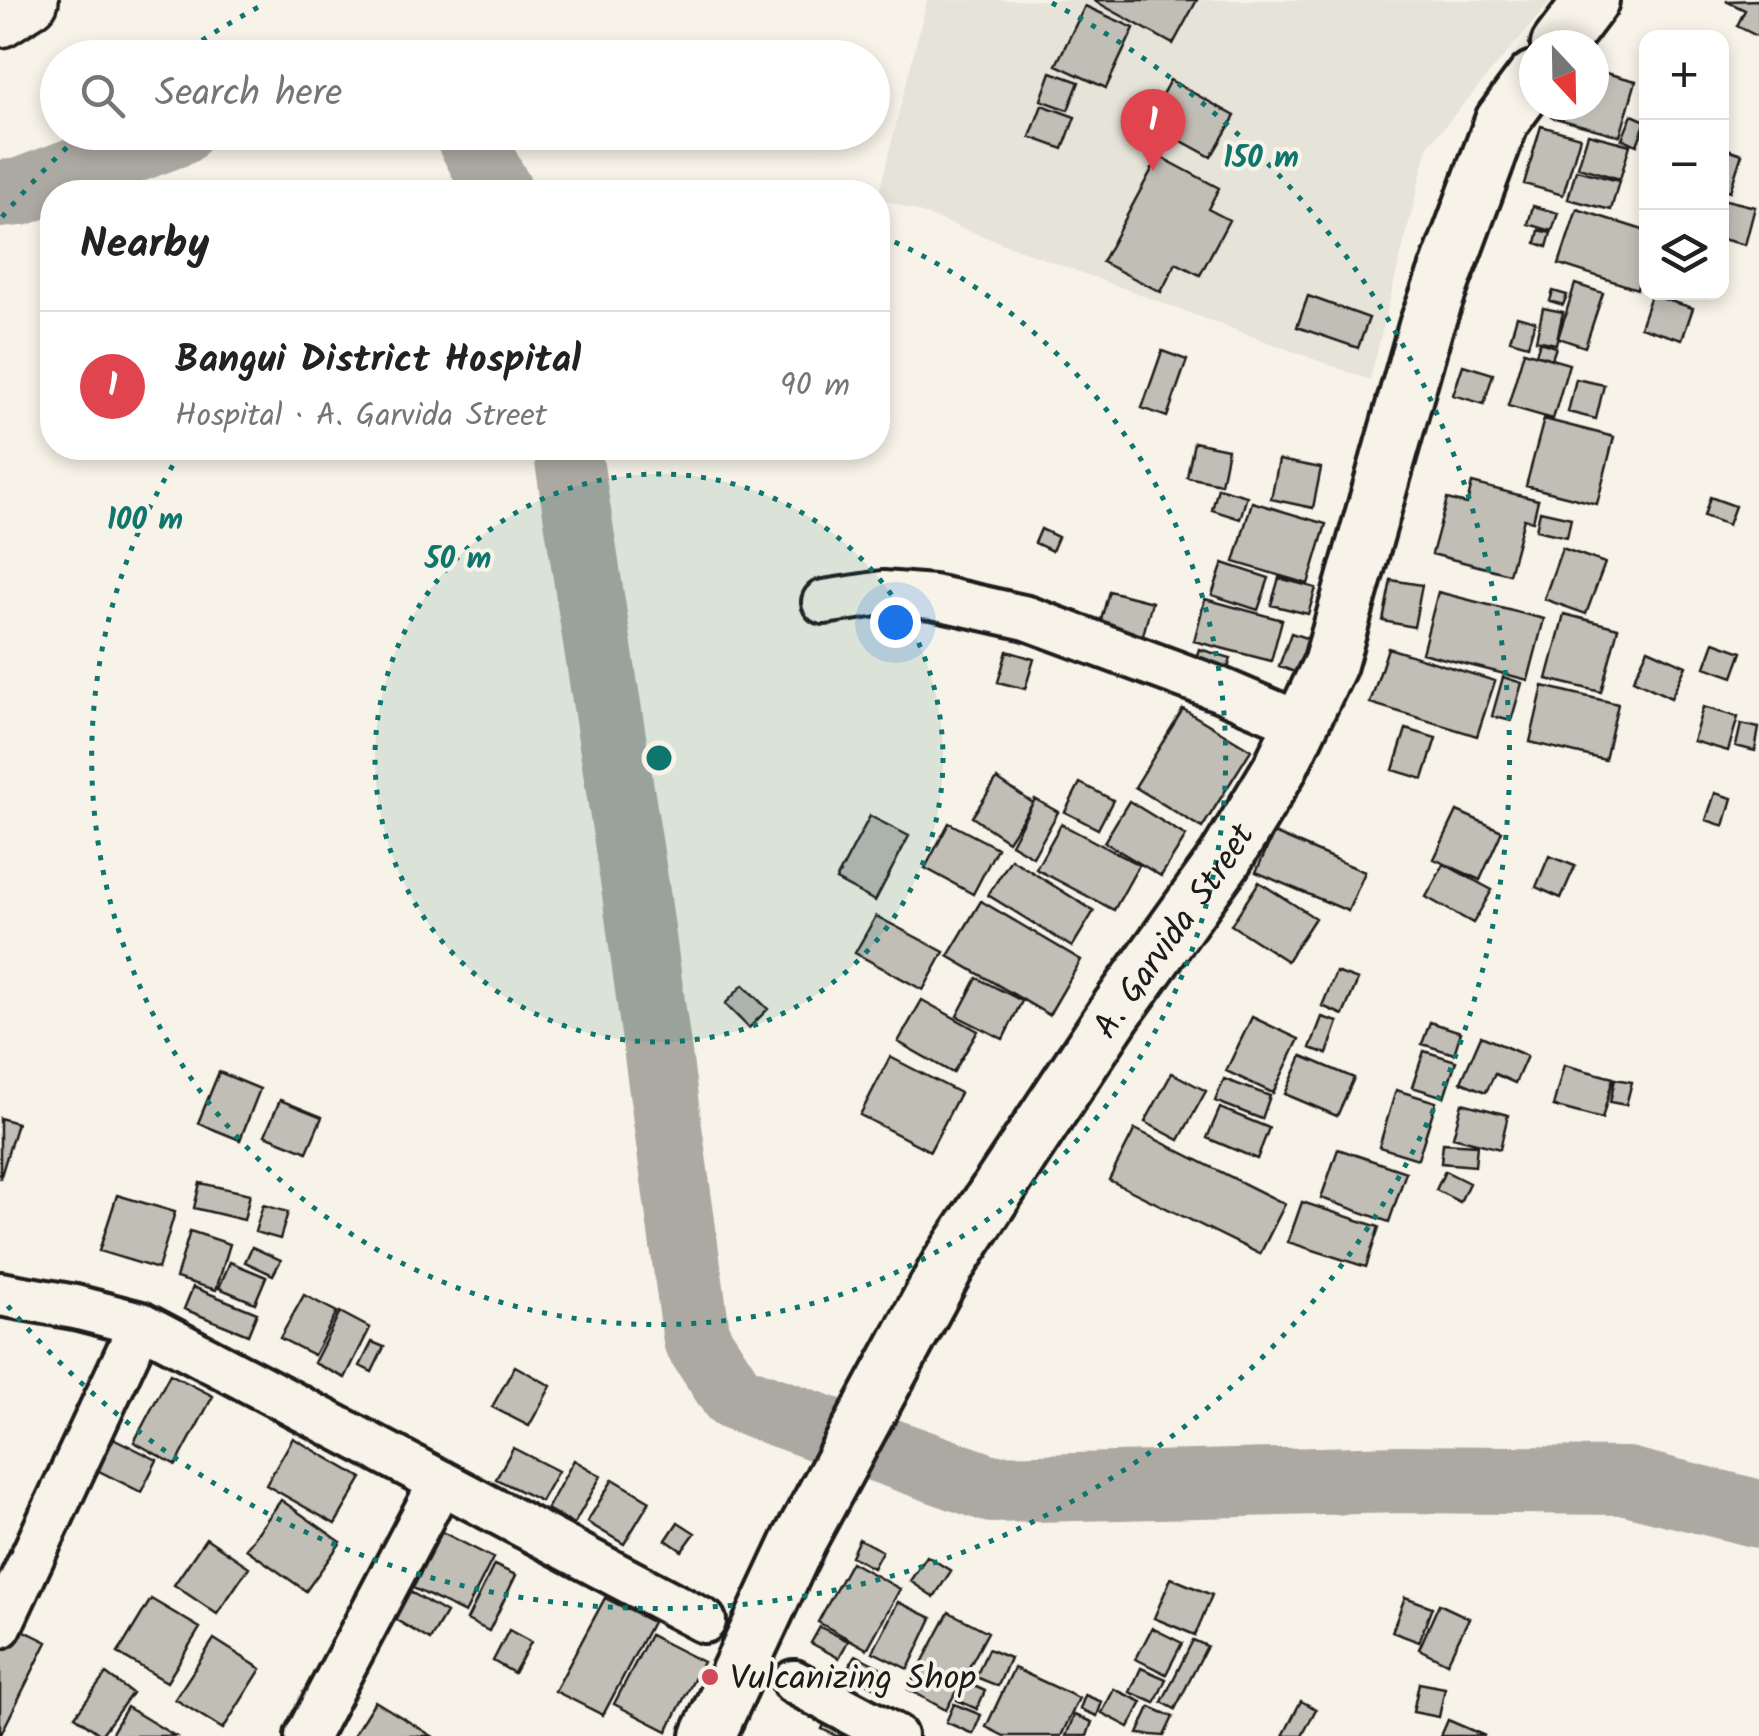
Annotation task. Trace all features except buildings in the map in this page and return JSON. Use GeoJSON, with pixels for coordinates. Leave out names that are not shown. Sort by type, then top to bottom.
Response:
{"type":"FeatureCollection","features":[{"type":"Feature","properties":{"kind":"highway"},"geometry":{"type":"LineString","coordinates":[[0,20],[30,0]]}},
{"type":"Feature","properties":{"kind":"main road"},"geometry":{"type":"LineString","coordinates":[[1569,30],[1592,0]]}},
{"type":"Feature","properties":{"kind":"main road","name":"A. Garvida Street"},"geometry":{"type":"LineString","coordinates":[[708,1736],[800,1539],[948,1265],[1116,1011],[1226,859],[1301,724],[1330,664],[1426,326],[1502,121],[1519,98]]}},
{"type":"Feature","properties":{"kind":"street"},"geometry":{"type":"LineString","coordinates":[[824,602],[884,593],[933,597],[1027,618],[1219,689],[1301,724]]}},
{"type":"Feature","properties":{"kind":"street"},"geometry":{"type":"LineString","coordinates":[[0,1294],[76,1307],[141,1324],[704,1621]]}},
{"type":"Feature","properties":{"kind":"street"},"geometry":{"type":"LineString","coordinates":[[0,1626],[141,1324]]}},
{"type":"Feature","properties":{"kind":"street"},"geometry":{"type":"LineString","coordinates":[[307,1736],[441,1482]]}},
{"type":"Feature","properties":{"kind":"street"},"geometry":{"type":"LineString","coordinates":[[794,1682],[895,1736]]}},
{"type":"Feature","properties":{"kind":"shaded area"},"geometry":{"type":"Polygon","coordinates":[[[927,0],[1552,0],[1527,30],[1519,30],[1519,39],[1428,146],[1370,380],[890,201],[890,180],[882,180],[927,0]]]}},
{"type":"Feature","properties":{"kind":"waterway"},"geometry":{"type":"LineString","coordinates":[[52,180],[131,150]]}},
{"type":"Feature","properties":{"kind":"waterway"},"geometry":{"type":"LineString","coordinates":[[477,150],[493,180]]}},
{"type":"Feature","properties":{"kind":"waterway"},"geometry":{"type":"LineString","coordinates":[[0,194],[40,184]]}},
{"type":"Feature","properties":{"kind":"waterway"},"geometry":{"type":"LineString","coordinates":[[569,460],[635,886],[697,1340],[734,1397],[992,1489],[1401,1479],[1627,1481],[1759,1514]]}},
{"type":"Feature","properties":{"kind":"place","name":"Bangui District Hospital"},"geometry":{"type":"Point","coordinates":[1153,171]}},
{"type":"Feature","properties":{"kind":"place","name":"Vulcanizing Shop"},"geometry":{"type":"Point","coordinates":[710,1677]}}]}
